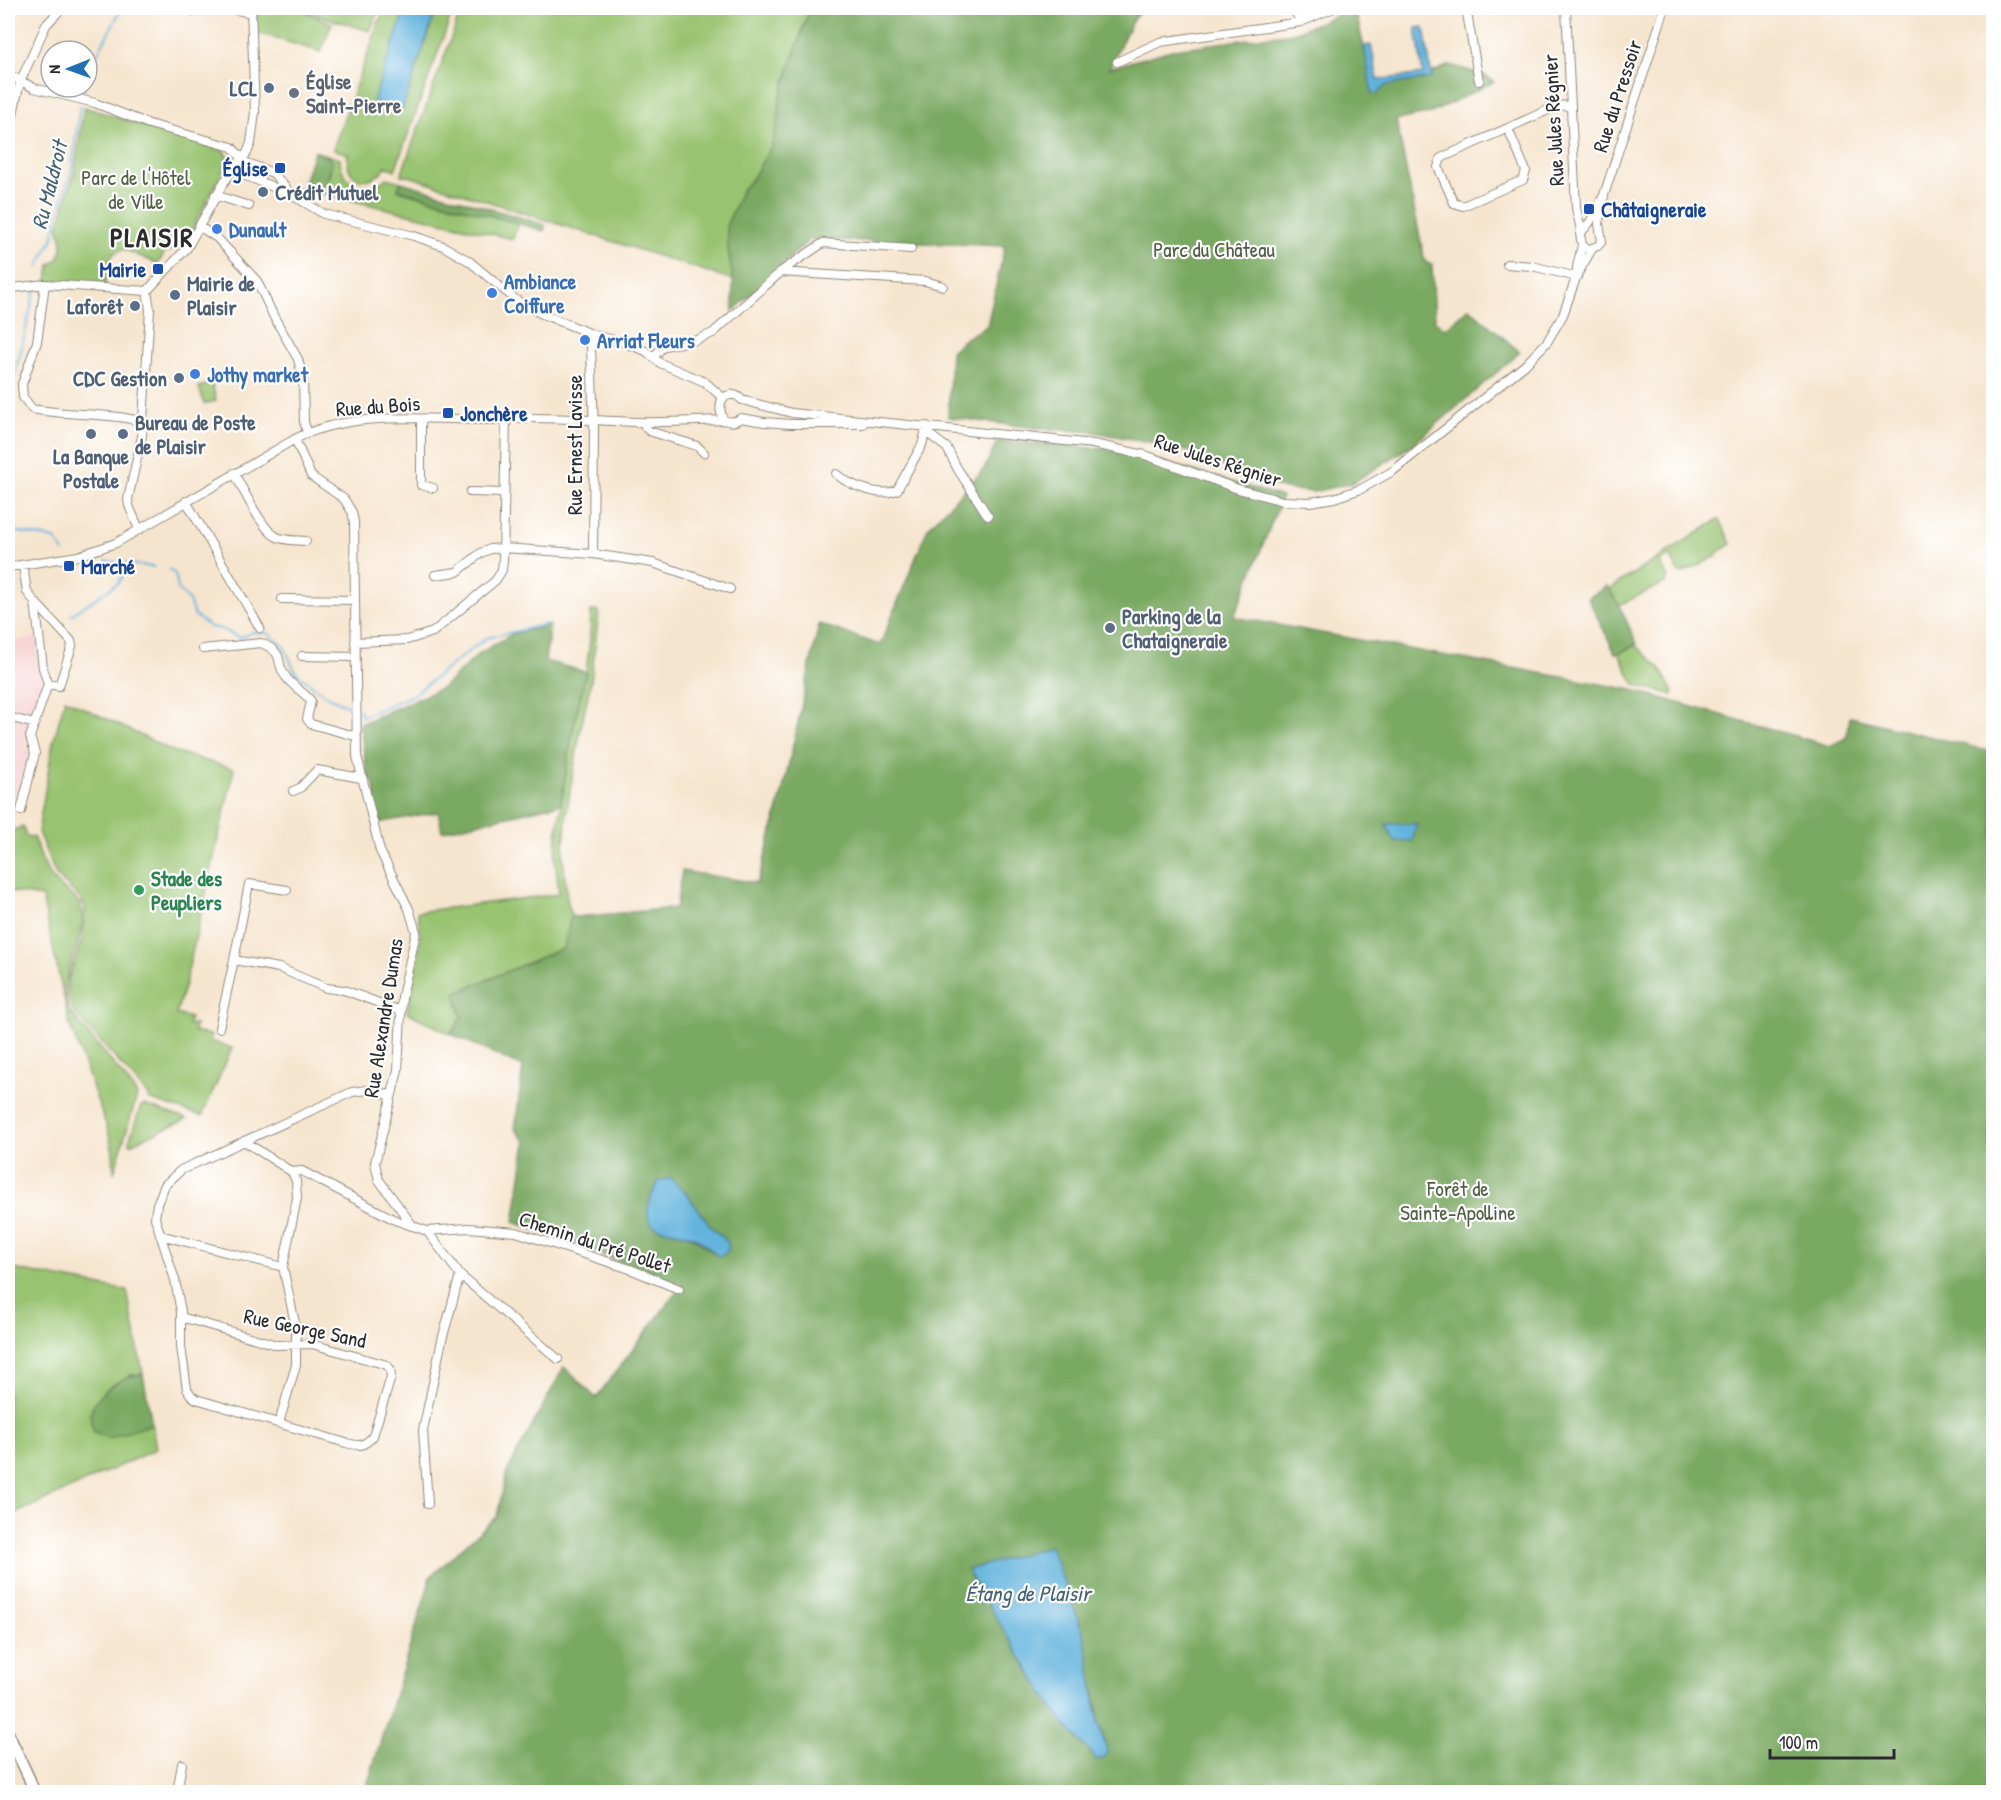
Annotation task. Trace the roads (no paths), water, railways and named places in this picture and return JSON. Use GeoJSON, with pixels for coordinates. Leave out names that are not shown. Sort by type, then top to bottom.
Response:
{"type":"FeatureCollection","features":[{"type":"Feature","properties":{"kind":"main road"},"geometry":{"type":"LineString","coordinates":[[8,1733],[34,1792]]}},
{"type":"Feature","properties":{"kind":"main road"},"geometry":{"type":"LineString","coordinates":[[14,1745],[29,1792]]}},
{"type":"Feature","properties":{"kind":"street"},"geometry":{"type":"LineString","coordinates":[[8,137],[20,82],[46,25],[62,8]]}},
{"type":"Feature","properties":{"kind":"street"},"geometry":{"type":"LineString","coordinates":[[181,8],[194,11],[218,8]]}},
{"type":"Feature","properties":{"kind":"street"},"geometry":{"type":"LineString","coordinates":[[147,291],[187,248],[215,195],[232,170],[248,153],[255,112],[251,10],[228,8]]}},
{"type":"Feature","properties":{"kind":"street"},"geometry":{"type":"LineString","coordinates":[[1293,8],[1302,22]]}},
{"type":"Feature","properties":{"kind":"street"},"geometry":{"type":"LineString","coordinates":[[1117,62],[1160,42],[1302,22],[1334,8]]}},
{"type":"Feature","properties":{"kind":"street"},"geometry":{"type":"LineString","coordinates":[[1466,8],[1479,81]]}},
{"type":"Feature","properties":{"kind":"street","name":"Rue Jules Régnier"},"geometry":{"type":"LineString","coordinates":[[1566,8],[1576,208],[1584,228]]}},
{"type":"Feature","properties":{"kind":"street","name":"Rue du Pressoir"},"geometry":{"type":"LineString","coordinates":[[1600,230],[1604,195],[1665,8]]}},
{"type":"Feature","properties":{"kind":"street"},"geometry":{"type":"LineString","coordinates":[[8,74],[34,88],[95,103],[149,123],[232,147],[245,162],[273,173],[292,195]]}},
{"type":"Feature","properties":{"kind":"street"},"geometry":{"type":"LineString","coordinates":[[1508,129],[1526,171],[1523,180],[1463,207],[1454,203],[1438,167],[1441,158],[1557,106],[1571,105]]}},
{"type":"Feature","properties":{"kind":"street"},"geometry":{"type":"LineString","coordinates":[[232,170],[292,195],[324,214],[414,236],[444,246],[469,261],[516,300],[540,313],[594,335],[646,351],[660,363],[705,382],[723,398]]}},
{"type":"Feature","properties":{"kind":"street"},"geometry":{"type":"LineString","coordinates":[[215,195],[249,206]]}},
{"type":"Feature","properties":{"kind":"street","name":"Rue du Pressoir"},"geometry":{"type":"LineString","coordinates":[[1584,228],[1604,195]]}},
{"type":"Feature","properties":{"kind":"street"},"geometry":{"type":"LineString","coordinates":[[1594,226],[1600,230],[1602,241],[1592,249],[1577,276],[1582,245],[1579,238],[1584,228],[1594,226]]}},
{"type":"Feature","properties":{"kind":"street"},"geometry":{"type":"LineString","coordinates":[[200,227],[217,238],[257,281],[298,359],[303,379],[304,422],[307,432]]}},
{"type":"Feature","properties":{"kind":"street"},"geometry":{"type":"LineString","coordinates":[[653,357],[664,346],[696,340],[712,333],[780,272],[823,243],[911,249]]}},
{"type":"Feature","properties":{"kind":"street"},"geometry":{"type":"LineString","coordinates":[[1582,245],[1592,249]]}},
{"type":"Feature","properties":{"kind":"street"},"geometry":{"type":"LineString","coordinates":[[1507,264],[1532,266],[1577,276]]}},
{"type":"Feature","properties":{"kind":"street"},"geometry":{"type":"LineString","coordinates":[[780,272],[925,281],[942,286]]}},
{"type":"Feature","properties":{"kind":"street","name":"Rue Jules Régnier"},"geometry":{"type":"LineString","coordinates":[[742,400],[792,413],[897,423],[926,429],[1093,444],[1145,454],[1238,489],[1283,501],[1310,502],[1334,498],[1361,489],[1393,471],[1525,365],[1547,342],[1563,315],[1577,276]]}},
{"type":"Feature","properties":{"kind":"street"},"geometry":{"type":"LineString","coordinates":[[8,294],[13,288],[45,284],[147,291]]}},
{"type":"Feature","properties":{"kind":"street"},"geometry":{"type":"LineString","coordinates":[[45,284],[37,342],[22,384],[23,397],[33,410],[127,418],[143,422]]}},
{"type":"Feature","properties":{"kind":"street"},"geometry":{"type":"LineString","coordinates":[[139,529],[128,499],[143,422],[150,309],[147,291]]}},
{"type":"Feature","properties":{"kind":"street","name":"Rue Ernest Lavisse"},"geometry":{"type":"LineString","coordinates":[[593,554],[594,420],[591,347],[594,335]]}},
{"type":"Feature","properties":{"kind":"street"},"geometry":{"type":"LineString","coordinates":[[736,395],[742,400],[741,418],[734,422],[724,420],[721,408],[723,398],[736,395]]}},
{"type":"Feature","properties":{"kind":"street"},"geometry":{"type":"LineString","coordinates":[[708,421],[721,408]]}},
{"type":"Feature","properties":{"kind":"street","name":"Rue du Bois"},"geometry":{"type":"LineString","coordinates":[[8,567],[53,561],[96,551],[116,543],[307,432],[345,423],[412,418],[506,420],[518,418],[645,422],[724,420]]}},
{"type":"Feature","properties":{"kind":"street","name":"Rue Jules Régnier"},"geometry":{"type":"LineString","coordinates":[[741,418],[791,424],[897,423]]}},
{"type":"Feature","properties":{"kind":"street"},"geometry":{"type":"LineString","coordinates":[[421,419],[421,485],[433,488]]}},
{"type":"Feature","properties":{"kind":"street"},"geometry":{"type":"LineString","coordinates":[[355,642],[407,640],[433,632],[496,579],[502,570],[506,420]]}},
{"type":"Feature","properties":{"kind":"street"},"geometry":{"type":"LineString","coordinates":[[645,422],[645,427],[649,431],[698,446],[704,453]]}},
{"type":"Feature","properties":{"kind":"street"},"geometry":{"type":"LineString","coordinates":[[836,474],[845,482],[883,493],[897,490],[922,445],[926,429],[947,448],[988,516]]}},
{"type":"Feature","properties":{"kind":"street","name":"Rue Alexandre Dumas"},"geometry":{"type":"LineString","coordinates":[[295,439],[310,476],[344,499],[352,512],[357,756],[380,851],[409,909],[416,932],[402,997],[398,1070],[375,1163],[379,1180],[413,1226]]}},
{"type":"Feature","properties":{"kind":"street"},"geometry":{"type":"LineString","coordinates":[[234,473],[266,527],[276,537],[306,541]]}},
{"type":"Feature","properties":{"kind":"street"},"geometry":{"type":"LineString","coordinates":[[470,492],[504,493]]}},
{"type":"Feature","properties":{"kind":"street"},"geometry":{"type":"LineString","coordinates":[[186,501],[260,628]]}},
{"type":"Feature","properties":{"kind":"street"},"geometry":{"type":"LineString","coordinates":[[435,575],[457,572],[481,553],[490,549],[503,548],[593,554],[653,562],[730,589]]}},
{"type":"Feature","properties":{"kind":"street"},"geometry":{"type":"LineString","coordinates":[[23,566],[27,592],[71,641],[72,645],[59,686],[48,684]]}},
{"type":"Feature","properties":{"kind":"street"},"geometry":{"type":"LineString","coordinates":[[282,599],[355,600]]}},
{"type":"Feature","properties":{"kind":"street"},"geometry":{"type":"LineString","coordinates":[[21,811],[35,753],[30,737],[48,684],[43,669],[35,603]]}},
{"type":"Feature","properties":{"kind":"street"},"geometry":{"type":"LineString","coordinates":[[203,650],[261,643],[269,646],[278,652],[284,675],[311,701],[307,719],[311,724],[356,736]]}},
{"type":"Feature","properties":{"kind":"street"},"geometry":{"type":"LineString","coordinates":[[302,656],[355,657]]}},
{"type":"Feature","properties":{"kind":"street"},"geometry":{"type":"LineString","coordinates":[[8,717],[35,724]]}},
{"type":"Feature","properties":{"kind":"street"},"geometry":{"type":"LineString","coordinates":[[293,791],[300,788],[317,770],[361,778]]}},
{"type":"Feature","properties":{"kind":"street"},"geometry":{"type":"LineString","coordinates":[[219,1028],[249,884],[287,890]]}},
{"type":"Feature","properties":{"kind":"street"},"geometry":{"type":"LineString","coordinates":[[234,960],[279,968],[326,988],[344,990],[401,1011]]}},
{"type":"Feature","properties":{"kind":"street"},"geometry":{"type":"LineString","coordinates":[[244,1141],[292,1172],[296,1181],[297,1198],[283,1267],[296,1328],[296,1365],[279,1423],[196,1399],[187,1389],[181,1347],[181,1317],[175,1280],[155,1218],[157,1204],[165,1185],[181,1170],[244,1141],[352,1092],[368,1090],[390,1095]]}},
{"type":"Feature","properties":{"kind":"street"},"geometry":{"type":"LineString","coordinates":[[292,1172],[302,1171],[395,1220],[427,1232],[460,1275],[558,1359]]}},
{"type":"Feature","properties":{"kind":"street","name":"Chemin du Pré Pollet"},"geometry":{"type":"LineString","coordinates":[[427,1232],[468,1228],[516,1232],[630,1269],[679,1289]]}},
{"type":"Feature","properties":{"kind":"street"},"geometry":{"type":"LineString","coordinates":[[160,1235],[283,1267]]}},
{"type":"Feature","properties":{"kind":"street"},"geometry":{"type":"LineString","coordinates":[[428,1504],[423,1430],[442,1340],[460,1275]]}},
{"type":"Feature","properties":{"kind":"street","name":"Rue George Sand"},"geometry":{"type":"LineString","coordinates":[[181,1317],[277,1345],[312,1344],[387,1365],[390,1369],[391,1377],[373,1436],[367,1443],[360,1446],[279,1423]]}},
{"type":"Feature","properties":{"kind":"street"},"geometry":{"type":"LineString","coordinates":[[177,1792],[182,1764]]}},
{"type":"Feature","properties":{"kind":"water"},"geometry":{"type":"Polygon","coordinates":[[[406,8],[437,8],[402,110],[373,101],[406,8]]]}},
{"type":"Feature","properties":{"kind":"water"},"geometry":{"type":"Polygon","coordinates":[[[1424,27],[1432,78],[1387,85],[1376,94],[1372,94],[1364,46],[1371,45],[1378,80],[1423,74],[1416,28],[1424,27]]]}},
{"type":"Feature","properties":{"kind":"water"},"geometry":{"type":"Polygon","coordinates":[[[1386,824],[1417,824],[1412,841],[1394,841],[1386,824]]]}},
{"type":"Feature","properties":{"kind":"water"},"geometry":{"type":"Polygon","coordinates":[[[670,1178],[686,1193],[713,1229],[728,1242],[728,1250],[723,1255],[718,1256],[703,1242],[692,1236],[656,1227],[651,1223],[648,1212],[654,1191],[659,1181],[670,1178]]]}},
{"type":"Feature","properties":{"kind":"water","name":"Étang de Plaisir"},"geometry":{"type":"Polygon","coordinates":[[[1050,1546],[1084,1635],[1099,1724],[1107,1751],[1104,1758],[1097,1760],[1062,1721],[967,1570],[1050,1546]]]}},
{"type":"Feature","properties":{"kind":"waterway","name":"Ru Maldroit"},"geometry":{"type":"LineString","coordinates":[[99,51],[122,8]]}},
{"type":"Feature","properties":{"kind":"waterway","name":"Ru Maldroit"},"geometry":{"type":"LineString","coordinates":[[38,267],[54,236],[56,220],[71,172],[80,106]]}},
{"type":"Feature","properties":{"kind":"waterway","name":"Ru Maldroit"},"geometry":{"type":"LineString","coordinates":[[8,397],[35,290]]}},
{"type":"Feature","properties":{"kind":"waterway"},"geometry":{"type":"LineString","coordinates":[[8,530],[55,539],[64,552]]}},
{"type":"Feature","properties":{"kind":"waterway"},"geometry":{"type":"LineString","coordinates":[[106,561],[154,567]]}},
{"type":"Feature","properties":{"kind":"waterway"},"geometry":{"type":"LineString","coordinates":[[71,615],[118,583],[122,578],[119,562]]}},
{"type":"Feature","properties":{"kind":"waterway"},"geometry":{"type":"LineString","coordinates":[[169,569],[175,574],[178,589],[189,601],[194,615],[210,627],[222,629],[240,638],[253,632],[267,633],[283,645],[296,673],[326,696],[351,707]]}},
{"type":"Feature","properties":{"kind":"waterway"},"geometry":{"type":"LineString","coordinates":[[359,710],[361,717],[413,695],[486,638],[547,624]]}},
{"type":"Feature","properties":{"kind":"place","name":"LCL"},"geometry":{"type":"Point","coordinates":[269,88]}},
{"type":"Feature","properties":{"kind":"place","name":"Église Saint-Pierre"},"geometry":{"type":"Point","coordinates":[294,93]}},
{"type":"Feature","properties":{"kind":"place","name":"Église"},"geometry":{"type":"Point","coordinates":[280,168]}},
{"type":"Feature","properties":{"kind":"place","name":"Crédit Mutuel"},"geometry":{"type":"Point","coordinates":[263,192]}},
{"type":"Feature","properties":{"kind":"place","name":"Châtaigneraie"},"geometry":{"type":"Point","coordinates":[1589,209]}},
{"type":"Feature","properties":{"kind":"place","name":"Dunault"},"geometry":{"type":"Point","coordinates":[217,229]}},
{"type":"Feature","properties":{"kind":"place","name":"Mairie"},"geometry":{"type":"Point","coordinates":[158,269]}},
{"type":"Feature","properties":{"kind":"place","name":"Ambiance Coiffure"},"geometry":{"type":"Point","coordinates":[492,293]}},
{"type":"Feature","properties":{"kind":"place","name":"Mairie de Plaisir"},"geometry":{"type":"Point","coordinates":[175,295]}},
{"type":"Feature","properties":{"kind":"place","name":"Laforêt"},"geometry":{"type":"Point","coordinates":[135,306]}},
{"type":"Feature","properties":{"kind":"place","name":"Arriat Fleurs"},"geometry":{"type":"Point","coordinates":[585,340]}},
{"type":"Feature","properties":{"kind":"place","name":"Jothy market"},"geometry":{"type":"Point","coordinates":[195,374]}},
{"type":"Feature","properties":{"kind":"place","name":"CDC Gestion"},"geometry":{"type":"Point","coordinates":[179,378]}},
{"type":"Feature","properties":{"kind":"place","name":"Jonchère"},"geometry":{"type":"Point","coordinates":[448,413]}},
{"type":"Feature","properties":{"kind":"place","name":"La Banque Postale"},"geometry":{"type":"Point","coordinates":[91,434]}},
{"type":"Feature","properties":{"kind":"place","name":"Bureau de Poste de Plaisir"},"geometry":{"type":"Point","coordinates":[123,434]}},
{"type":"Feature","properties":{"kind":"place","name":"Marché"},"geometry":{"type":"Point","coordinates":[69,566]}},
{"type":"Feature","properties":{"kind":"place","name":"Parking de la Chataigneraie"},"geometry":{"type":"Point","coordinates":[1110,628]}},
{"type":"Feature","properties":{"kind":"place","name":"Stade des Peupliers"},"geometry":{"type":"Point","coordinates":[139,890]}},
{"type":"Feature","properties":{"kind":"district","name":"PLAISIR"},"geometry":{"type":"Point","coordinates":[152,237]}},
{"type":"Feature","properties":{"kind":"park label","name":"Parc de l'Hôtel de Ville"},"geometry":{"type":"Point","coordinates":[136,189]}},
{"type":"Feature","properties":{"kind":"park label","name":"Parc du Château"},"geometry":{"type":"Point","coordinates":[1214,249]}},
{"type":"Feature","properties":{"kind":"park label","name":"Forêt de Sainte-Apolline"},"geometry":{"type":"Point","coordinates":[1458,1200]}}]}
